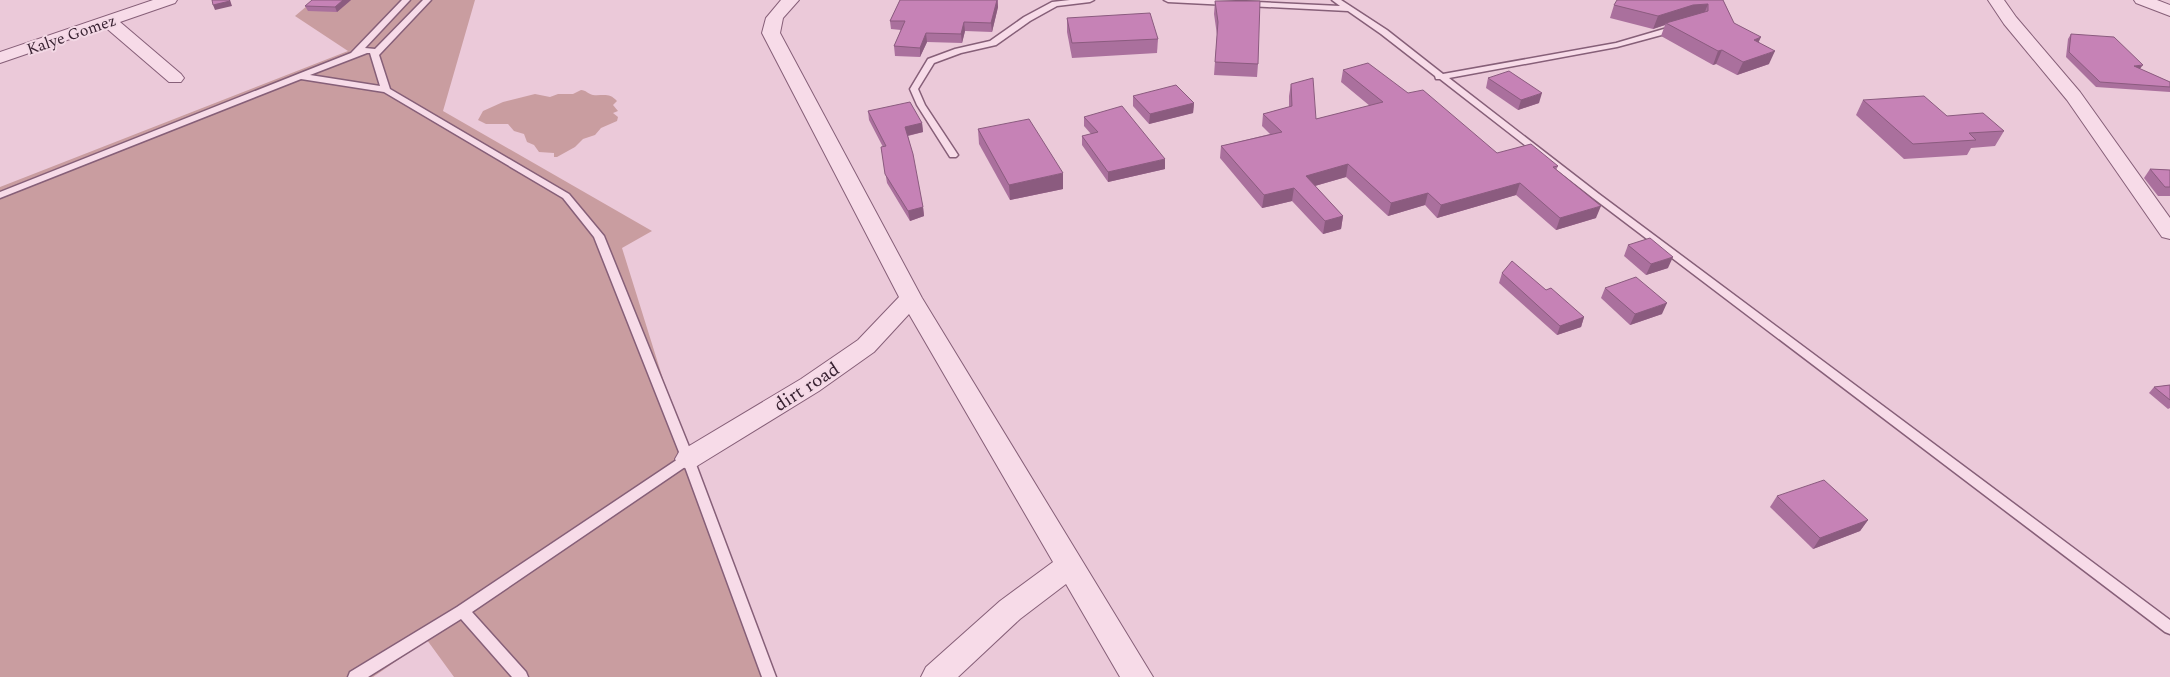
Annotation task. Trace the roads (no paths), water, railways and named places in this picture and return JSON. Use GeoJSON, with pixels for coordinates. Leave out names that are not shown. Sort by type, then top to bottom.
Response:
{"type":"FeatureCollection","features":[{"type":"Feature","properties":{"kind":"street","name":"Kalye Gomez"},"geometry":{"type":"LineString","coordinates":[[0,58],[169,0]]}},
{"type":"Feature","properties":{"kind":"street"},"geometry":{"type":"LineString","coordinates":[[791,0],[776,14],[771,23],[771,33],[911,298],[1137,677]]}},
{"type":"Feature","properties":{"kind":"street"},"geometry":{"type":"LineString","coordinates":[[1996,0],[2013,25],[2075,98],[2170,232]]}},
{"type":"Feature","properties":{"kind":"street"},"geometry":{"type":"LineString","coordinates":[[2142,0],[2170,11]]}},
{"type":"Feature","properties":{"kind":"street"},"geometry":{"type":"LineString","coordinates":[[108,21],[175,78]]}},
{"type":"Feature","properties":{"kind":"street","name":"dirt road"},"geometry":{"type":"LineString","coordinates":[[688,459],[810,385],[866,346],[911,298]]}},
{"type":"Feature","properties":{"kind":"street"},"geometry":{"type":"LineString","coordinates":[[937,677],[1010,610],[1071,566]]}},
{"type":"Feature","properties":{"kind":"lane"},"geometry":{"type":"LineString","coordinates":[[353,55],[406,0]]}},
{"type":"Feature","properties":{"kind":"lane"},"geometry":{"type":"LineString","coordinates":[[374,55],[426,0]]}},
{"type":"Feature","properties":{"kind":"lane"},"geometry":{"type":"LineString","coordinates":[[953,155],[921,105],[914,89],[931,61],[958,51],[993,43],[1027,19],[1055,4],[1090,0]]}},
{"type":"Feature","properties":{"kind":"lane"},"geometry":{"type":"LineString","coordinates":[[1168,0],[1350,10]]}},
{"type":"Feature","properties":{"kind":"lane"},"geometry":{"type":"LineString","coordinates":[[1336,0],[1384,32],[1439,77],[2170,628]]}},
{"type":"Feature","properties":{"kind":"lane"},"geometry":{"type":"LineString","coordinates":[[1439,77],[1617,45],[1657,35],[1682,26]]}},
{"type":"Feature","properties":{"kind":"lane"},"geometry":{"type":"LineString","coordinates":[[0,195],[370,49],[374,55],[386,90]]}},
{"type":"Feature","properties":{"kind":"lane"},"geometry":{"type":"LineString","coordinates":[[302,76],[386,90],[566,196],[599,236],[688,459],[769,677]]}},
{"type":"Feature","properties":{"kind":"lane"},"geometry":{"type":"LineString","coordinates":[[355,677],[462,611],[688,459]]}},
{"type":"Feature","properties":{"kind":"lane"},"geometry":{"type":"LineString","coordinates":[[462,611],[521,677]]}}]}
